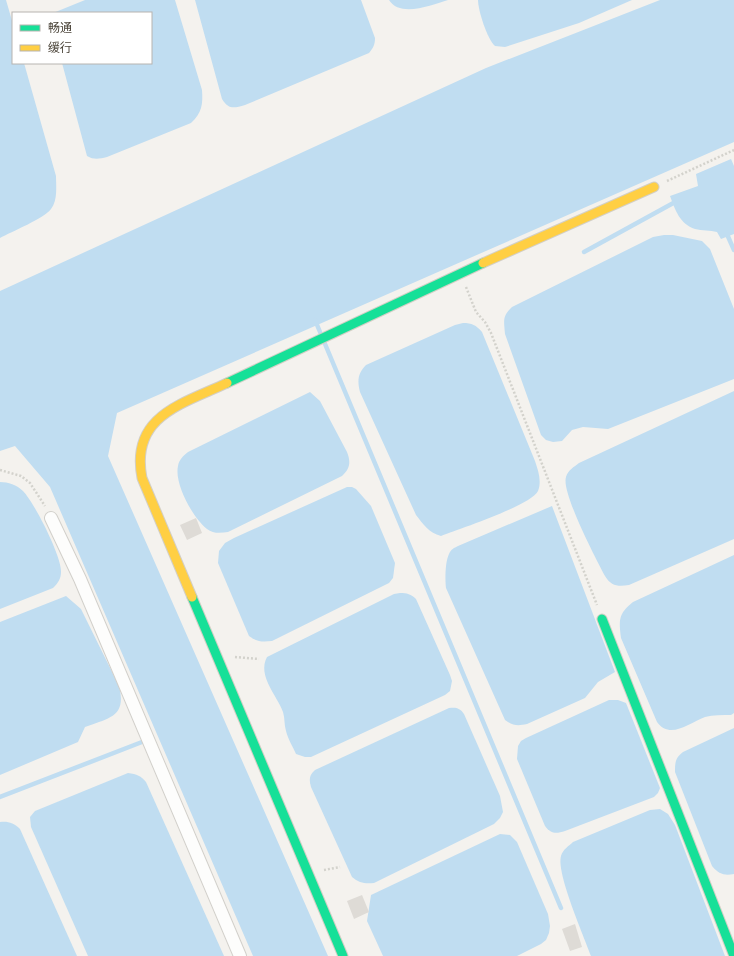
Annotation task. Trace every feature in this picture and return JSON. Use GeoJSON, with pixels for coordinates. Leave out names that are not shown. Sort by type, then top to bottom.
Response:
{"type":"FeatureCollection","features":[{"type":"Feature","properties":{"kind":"street"},"geometry":{"type":"LineString","coordinates":[[343,956],[142,478],[139,468],[139,459],[143,440],[154,423],[170,410],[460,273],[654,187]]}},
{"type":"Feature","properties":{"kind":"street"},"geometry":{"type":"LineString","coordinates":[[51,518],[80,579],[240,956]]}},
{"type":"Feature","properties":{"kind":"street"},"geometry":{"type":"LineString","coordinates":[[602,619],[734,956]]}},
{"type":"Feature","properties":{"kind":"path"},"geometry":{"type":"LineString","coordinates":[[654,187],[734,150]]}},
{"type":"Feature","properties":{"kind":"path"},"geometry":{"type":"LineString","coordinates":[[460,273],[476,312],[485,322],[491,333],[602,619]]}},
{"type":"Feature","properties":{"kind":"path"},"geometry":{"type":"LineString","coordinates":[[0,470],[21,476],[30,483],[43,502],[51,518]]}},
{"type":"Feature","properties":{"kind":"path"},"geometry":{"type":"LineString","coordinates":[[216,655],[259,659]]}},
{"type":"Feature","properties":{"kind":"water"},"geometry":{"type":"Polygon","coordinates":[[[0,0],[6,0],[12,21],[12,64],[24,64],[56,176],[56,197],[48,213],[0,238],[0,0]]]}},
{"type":"Feature","properties":{"kind":"water"},"geometry":{"type":"Polygon","coordinates":[[[85,0],[175,0],[202,90],[201,108],[198,116],[191,123],[107,157],[97,159],[87,156],[62,64],[152,64],[152,12],[55,12],[85,0]]]}},
{"type":"Feature","properties":{"kind":"water"},"geometry":{"type":"Polygon","coordinates":[[[195,0],[361,0],[375,38],[375,43],[369,53],[245,105],[229,107],[222,99],[195,0]]]}},
{"type":"Feature","properties":{"kind":"water"},"geometry":{"type":"Polygon","coordinates":[[[389,0],[448,0],[417,9],[408,9],[394,5],[389,0]]]}},
{"type":"Feature","properties":{"kind":"water"},"geometry":{"type":"Polygon","coordinates":[[[478,0],[632,0],[579,23],[505,47],[495,46],[489,37],[481,17],[478,0]]]}},
{"type":"Feature","properties":{"kind":"water"},"geometry":{"type":"Polygon","coordinates":[[[660,0],[734,0],[734,142],[117,413],[108,456],[328,956],[253,956],[50,487],[15,446],[0,451],[0,291],[486,68],[660,0]]]}},
{"type":"Feature","properties":{"kind":"water"},"geometry":{"type":"Polygon","coordinates":[[[731,159],[734,166],[734,234],[721,239],[717,232],[695,229],[685,224],[676,211],[670,196],[698,186],[696,174],[731,159]]]}},
{"type":"Feature","properties":{"kind":"water"},"geometry":{"type":"Polygon","coordinates":[[[673,235],[702,241],[710,249],[734,309],[734,379],[608,429],[583,427],[572,430],[562,441],[553,442],[546,440],[541,435],[505,334],[505,316],[512,307],[653,237],[673,235]]]}},
{"type":"Feature","properties":{"kind":"water"},"geometry":{"type":"Polygon","coordinates":[[[463,323],[474,325],[482,332],[535,461],[540,483],[538,491],[532,497],[509,510],[441,536],[437,535],[424,525],[416,515],[360,392],[358,380],[361,371],[366,365],[455,325],[463,323]]]}},
{"type":"Feature","properties":{"kind":"water"},"geometry":{"type":"Polygon","coordinates":[[[734,391],[734,539],[629,585],[618,586],[612,584],[605,576],[587,541],[574,510],[566,485],[566,477],[568,472],[579,463],[734,391]]]}},
{"type":"Feature","properties":{"kind":"water"},"geometry":{"type":"Polygon","coordinates":[[[310,392],[320,401],[347,452],[349,462],[347,471],[342,476],[228,532],[220,533],[209,531],[196,517],[182,491],[178,473],[179,464],[182,458],[188,452],[310,392]]]}},
{"type":"Feature","properties":{"kind":"water"},"geometry":{"type":"Polygon","coordinates":[[[0,482],[9,483],[21,489],[28,497],[52,543],[57,555],[61,572],[59,581],[53,588],[0,609],[0,482]]]}},
{"type":"Feature","properties":{"kind":"water"},"geometry":{"type":"Polygon","coordinates":[[[347,487],[356,489],[371,506],[395,563],[393,578],[389,583],[272,641],[260,641],[252,638],[249,636],[218,563],[219,551],[225,543],[234,538],[347,487]]]}},
{"type":"Feature","properties":{"kind":"water"},"geometry":{"type":"Polygon","coordinates":[[[552,506],[615,672],[598,682],[585,698],[527,724],[516,725],[505,720],[446,588],[445,576],[447,562],[450,552],[455,547],[552,506]]]}},
{"type":"Feature","properties":{"kind":"water"},"geometry":{"type":"Polygon","coordinates":[[[734,555],[734,713],[731,715],[715,715],[705,717],[686,726],[674,730],[668,730],[657,722],[621,638],[620,622],[622,614],[633,602],[734,555]]]}},
{"type":"Feature","properties":{"kind":"water"},"geometry":{"type":"Polygon","coordinates":[[[394,594],[409,594],[416,599],[450,675],[452,681],[450,691],[445,695],[311,757],[296,754],[285,729],[283,712],[266,678],[264,671],[267,657],[394,594]]]}},
{"type":"Feature","properties":{"kind":"water"},"geometry":{"type":"Polygon","coordinates":[[[66,596],[81,609],[119,686],[121,696],[118,710],[114,715],[85,727],[78,742],[0,775],[0,622],[66,596]]]}},
{"type":"Feature","properties":{"kind":"water"},"geometry":{"type":"Polygon","coordinates":[[[609,700],[618,700],[626,703],[660,788],[658,793],[654,797],[565,831],[559,833],[552,832],[545,826],[517,759],[518,746],[521,741],[526,738],[609,700]]]}},
{"type":"Feature","properties":{"kind":"water"},"geometry":{"type":"Polygon","coordinates":[[[449,708],[458,708],[464,714],[500,796],[503,812],[500,818],[494,824],[374,883],[357,881],[352,877],[311,787],[310,780],[312,774],[315,770],[449,708]]]}},
{"type":"Feature","properties":{"kind":"water"},"geometry":{"type":"Polygon","coordinates":[[[734,728],[734,874],[727,875],[719,873],[712,866],[675,772],[675,766],[677,759],[683,752],[734,728]]]}},
{"type":"Feature","properties":{"kind":"water"},"geometry":{"type":"Polygon","coordinates":[[[128,773],[142,778],[146,782],[224,956],[88,956],[31,827],[30,817],[35,811],[128,773]]]}},
{"type":"Feature","properties":{"kind":"water"},"geometry":{"type":"Polygon","coordinates":[[[660,809],[668,814],[675,825],[725,956],[591,956],[566,890],[561,856],[573,842],[650,810],[660,809]]]}},
{"type":"Feature","properties":{"kind":"water"},"geometry":{"type":"Polygon","coordinates":[[[0,822],[11,823],[20,829],[77,956],[0,956],[0,822]]]}},
{"type":"Feature","properties":{"kind":"water"},"geometry":{"type":"Polygon","coordinates":[[[500,834],[510,835],[517,842],[548,914],[550,926],[546,940],[517,956],[383,956],[367,921],[371,895],[500,834]]]}},
{"type":"Feature","properties":{"kind":"building"},"geometry":{"type":"Polygon","coordinates":[[[196,518],[202,533],[187,540],[180,525],[196,518]]]}},
{"type":"Feature","properties":{"kind":"building"},"geometry":{"type":"Polygon","coordinates":[[[362,895],[369,912],[354,919],[347,901],[362,895]]]}},
{"type":"Feature","properties":{"kind":"building"},"geometry":{"type":"Polygon","coordinates":[[[575,924],[582,947],[570,951],[562,929],[575,924]]]}},
{"type":"Feature","properties":{"kind":"waterway"},"geometry":{"type":"LineString","coordinates":[[584,252],[677,201]]}},
{"type":"Feature","properties":{"kind":"waterway"},"geometry":{"type":"LineString","coordinates":[[726,232],[734,250]]}},
{"type":"Feature","properties":{"kind":"waterway"},"geometry":{"type":"LineString","coordinates":[[315,320],[561,908]]}},
{"type":"Feature","properties":{"kind":"waterway"},"geometry":{"type":"LineString","coordinates":[[0,797],[142,742]]}},
{"type":"Feature","properties":{"kind":"traffic: fast"},"geometry":{"type":"LineString","coordinates":[[227,383],[483,263]]}},
{"type":"Feature","properties":{"kind":"traffic: fast"},"geometry":{"type":"LineString","coordinates":[[192,597],[343,956]]}},
{"type":"Feature","properties":{"kind":"traffic: fast"},"geometry":{"type":"LineString","coordinates":[[602,619],[734,956]]}},
{"type":"Feature","properties":{"kind":"traffic: slow"},"geometry":{"type":"LineString","coordinates":[[483,263],[654,187]]}},
{"type":"Feature","properties":{"kind":"traffic: slow"},"geometry":{"type":"LineString","coordinates":[[192,597],[142,478],[140,457],[144,440],[152,426],[163,415],[177,406],[227,383]]}}]}
